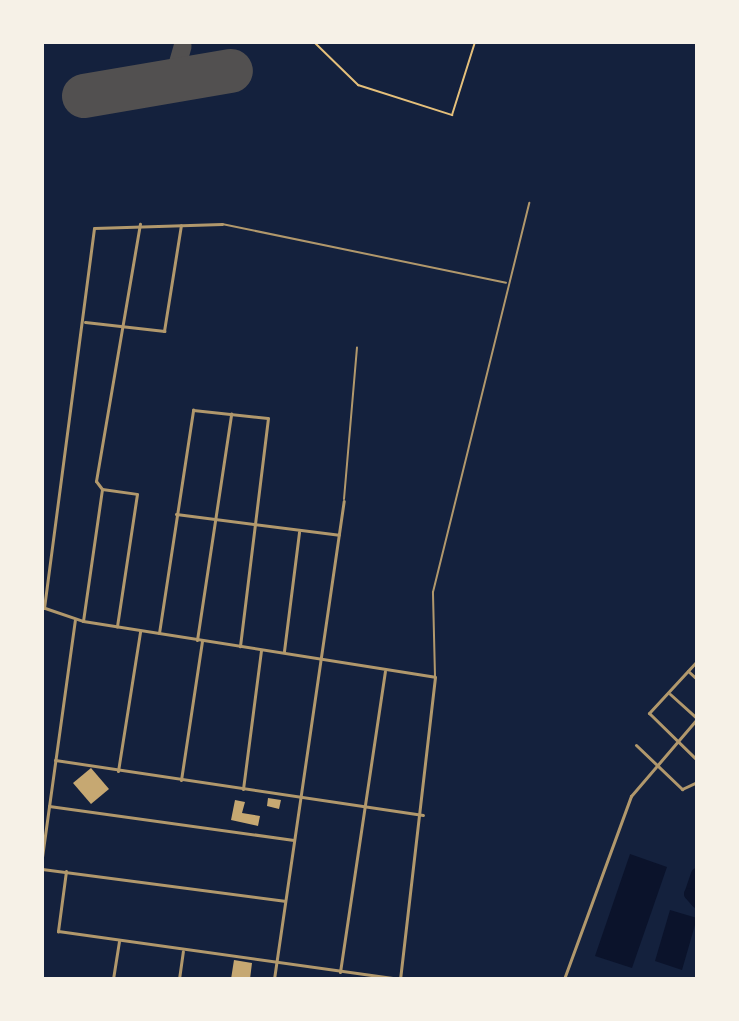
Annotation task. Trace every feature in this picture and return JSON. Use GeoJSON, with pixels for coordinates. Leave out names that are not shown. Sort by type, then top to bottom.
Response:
{"type":"FeatureCollection","features":[{"type":"Feature","properties":{"kind":"street"},"geometry":{"type":"LineString","coordinates":[[117,627],[137,494],[102,489],[96,481],[125,327],[140,223]]}},
{"type":"Feature","properties":{"kind":"street"},"geometry":{"type":"LineString","coordinates":[[66,871],[55,929],[119,941],[400,979],[423,815],[435,677],[75,620],[43,608],[84,322],[94,228],[140,223],[222,224]]}},
{"type":"Feature","properties":{"kind":"street"},"geometry":{"type":"LineString","coordinates":[[84,322],[164,331],[181,225]]}},
{"type":"Feature","properties":{"kind":"street"},"geometry":{"type":"LineString","coordinates":[[159,633],[193,410],[268,418],[240,646]]}},
{"type":"Feature","properties":{"kind":"street"},"geometry":{"type":"LineString","coordinates":[[181,780],[231,414]]}},
{"type":"Feature","properties":{"kind":"street"},"geometry":{"type":"LineString","coordinates":[[83,621],[102,489]]}},
{"type":"Feature","properties":{"kind":"street"},"geometry":{"type":"LineString","coordinates":[[274,979],[344,501]]}},
{"type":"Feature","properties":{"kind":"street"},"geometry":{"type":"LineString","coordinates":[[176,514],[339,535]]}},
{"type":"Feature","properties":{"kind":"street"},"geometry":{"type":"LineString","coordinates":[[284,651],[299,531]]}},
{"type":"Feature","properties":{"kind":"street"},"geometry":{"type":"LineString","coordinates":[[42,857],[75,620]]}},
{"type":"Feature","properties":{"kind":"street"},"geometry":{"type":"LineString","coordinates":[[118,771],[140,630]]}},
{"type":"Feature","properties":{"kind":"street"},"geometry":{"type":"LineString","coordinates":[[243,789],[261,648]]}},
{"type":"Feature","properties":{"kind":"street"},"geometry":{"type":"LineString","coordinates":[[697,661],[649,715],[697,760]]}},
{"type":"Feature","properties":{"kind":"street"},"geometry":{"type":"LineString","coordinates":[[340,972],[385,670]]}},
{"type":"Feature","properties":{"kind":"street"},"geometry":{"type":"LineString","coordinates":[[688,671],[697,679]]}},
{"type":"Feature","properties":{"kind":"street"},"geometry":{"type":"LineString","coordinates":[[564,979],[627,804],[655,763],[697,718],[669,692]]}},
{"type":"Feature","properties":{"kind":"street"},"geometry":{"type":"LineString","coordinates":[[636,745],[682,789],[697,782]]}},
{"type":"Feature","properties":{"kind":"street"},"geometry":{"type":"LineString","coordinates":[[55,760],[423,815]]}},
{"type":"Feature","properties":{"kind":"street"},"geometry":{"type":"LineString","coordinates":[[49,806],[294,840]]}},
{"type":"Feature","properties":{"kind":"street"},"geometry":{"type":"LineString","coordinates":[[42,869],[285,901]]}},
{"type":"Feature","properties":{"kind":"street"},"geometry":{"type":"LineString","coordinates":[[113,979],[119,941]]}},
{"type":"Feature","properties":{"kind":"street"},"geometry":{"type":"LineString","coordinates":[[179,979],[183,950]]}},
{"type":"Feature","properties":{"kind":"lane"},"geometry":{"type":"LineString","coordinates":[[435,677],[433,592],[529,203]]}},
{"type":"Feature","properties":{"kind":"lane"},"geometry":{"type":"LineString","coordinates":[[222,224],[507,284]]}},
{"type":"Feature","properties":{"kind":"lane"},"geometry":{"type":"LineString","coordinates":[[344,501],[357,348]]}},
{"type":"Feature","properties":{"kind":"path"},"geometry":{"type":"LineString","coordinates":[[314,42],[358,85],[452,115],[475,42]]}},
{"type":"Feature","properties":{"kind":"water"},"geometry":{"type":"Polygon","coordinates":[[[630,854],[667,867],[632,968],[595,956],[630,854]]]}},
{"type":"Feature","properties":{"kind":"water"},"geometry":{"type":"Polygon","coordinates":[[[670,910],[697,918],[682,970],[655,961],[670,910]]]}},
{"type":"Feature","properties":{"kind":"building"},"geometry":{"type":"Polygon","coordinates":[[[91,768],[109,789],[91,804],[73,783],[91,768]]]}},
{"type":"Feature","properties":{"kind":"building"},"geometry":{"type":"Polygon","coordinates":[[[268,798],[281,800],[279,809],[267,806],[268,798]]]}},
{"type":"Feature","properties":{"kind":"building"},"geometry":{"type":"Polygon","coordinates":[[[235,800],[245,802],[242,813],[260,816],[258,826],[231,820],[235,800]]]}},
{"type":"Feature","properties":{"kind":"building"},"geometry":{"type":"Polygon","coordinates":[[[234,960],[252,963],[250,979],[231,979],[234,960]]]}},
{"type":"Feature","properties":{"kind":"waterway"},"geometry":{"type":"LineString","coordinates":[[697,874],[690,894],[697,902]]}},
{"type":"Feature","properties":{"kind":"taxiway"},"geometry":{"type":"LineString","coordinates":[[173,80],[183,46]]}},
{"type":"Feature","properties":{"kind":"runway"},"geometry":{"type":"LineString","coordinates":[[84,96],[231,71]]}}]}
